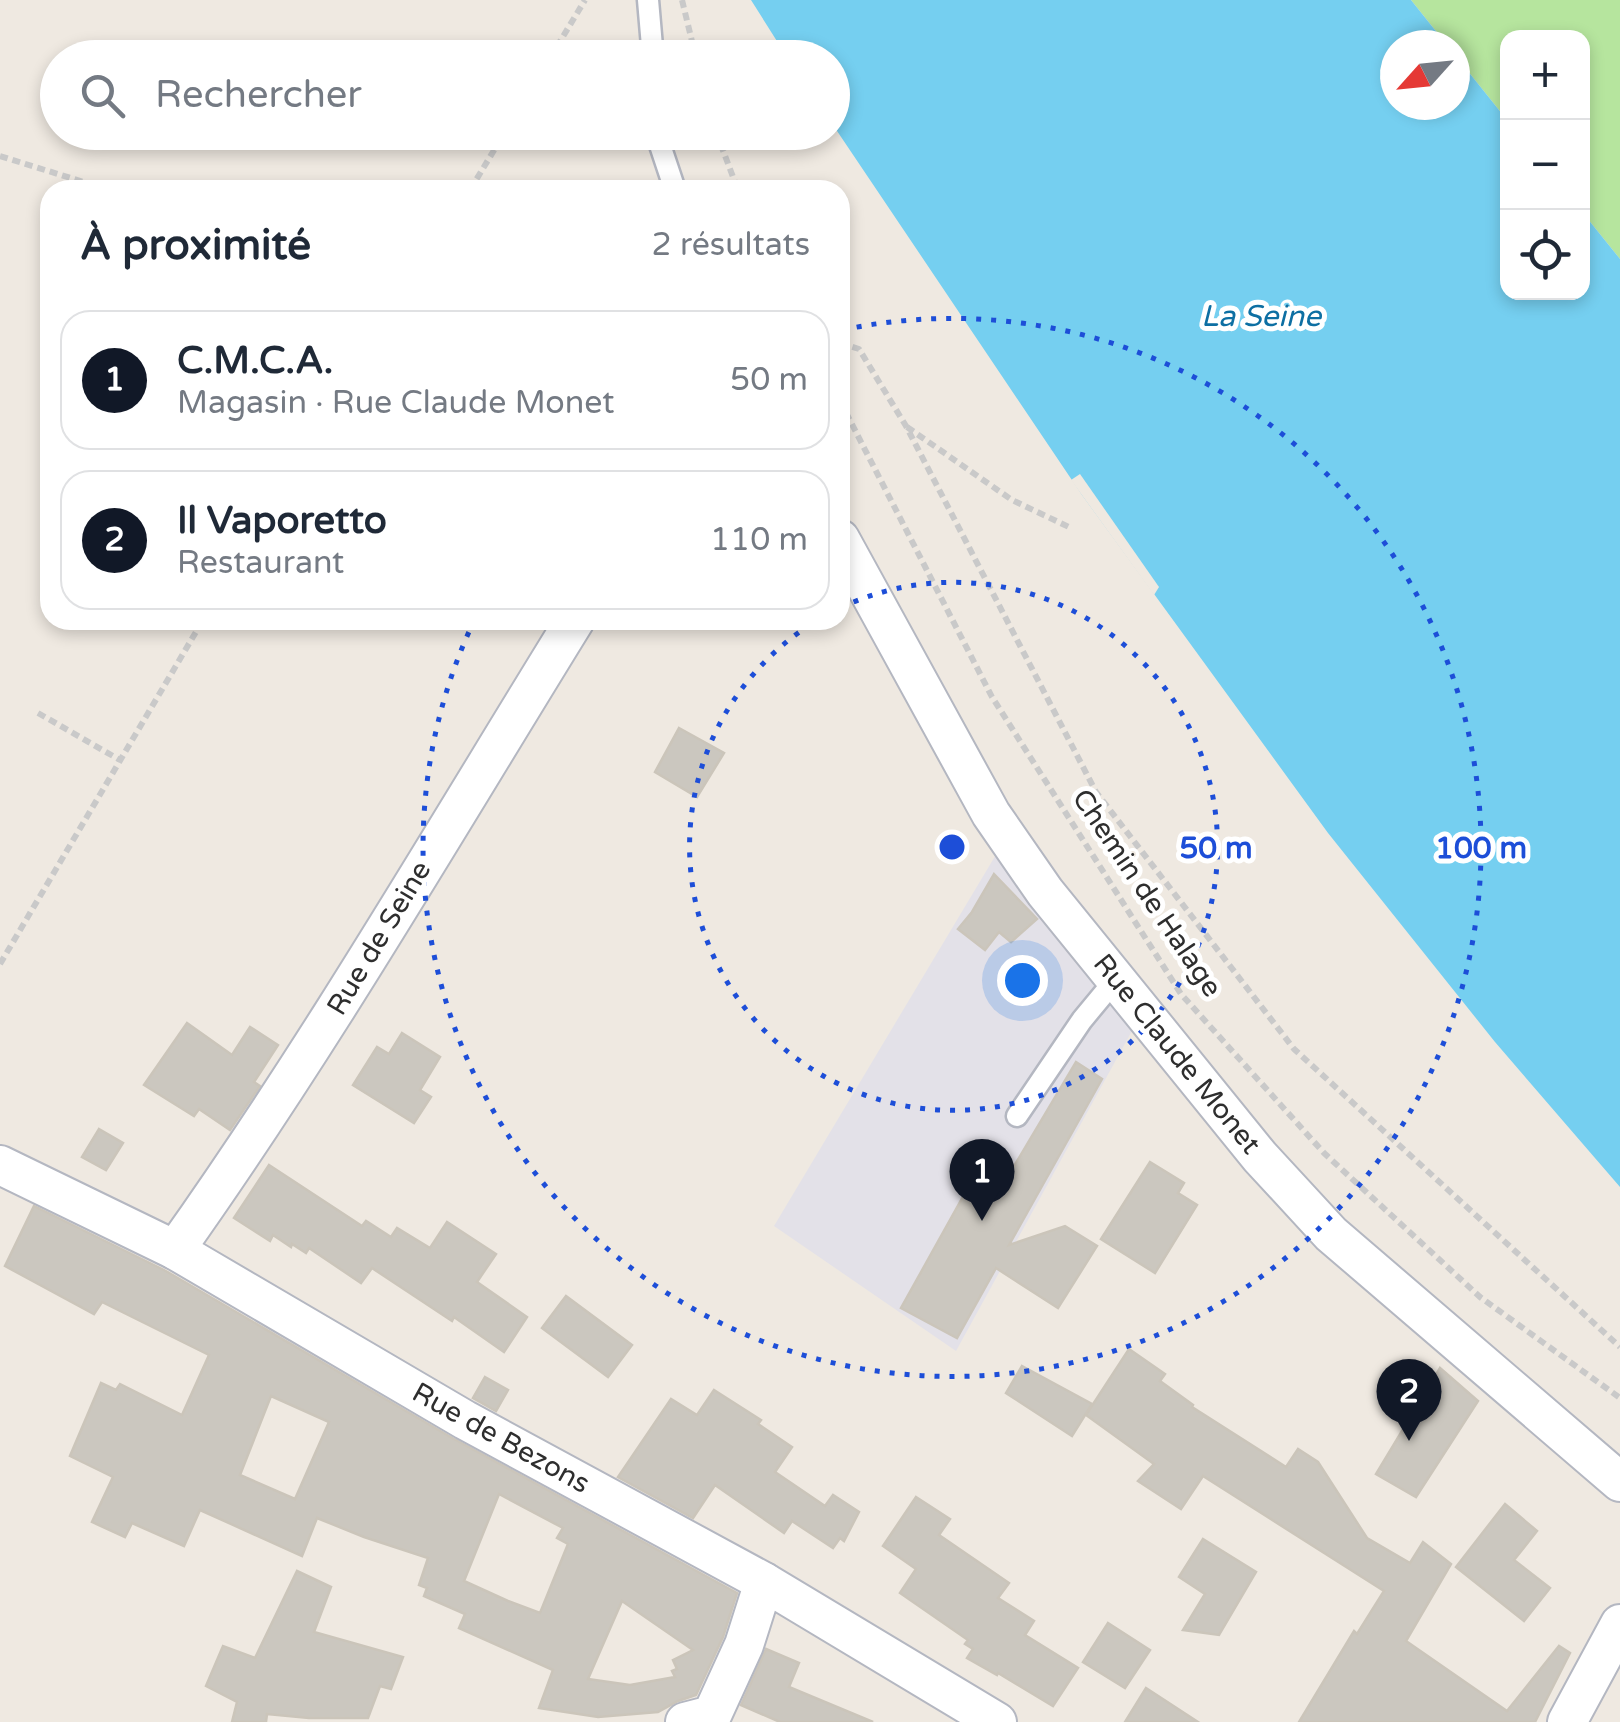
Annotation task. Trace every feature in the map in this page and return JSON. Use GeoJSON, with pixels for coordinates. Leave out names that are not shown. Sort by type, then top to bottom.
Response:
{"type":"FeatureCollection","features":[{"type":"Feature","properties":{"kind":"street","name":"Rue Claude Monet"},"geometry":{"type":"LineString","coordinates":[[850,557],[991,814],[1045,892],[1260,1156],[1331,1234],[1620,1482]]}},
{"type":"Feature","properties":{"kind":"street","name":"Rue de Seine"},"geometry":{"type":"LineString","coordinates":[[175,1250],[340,1004],[570,630]]}},
{"type":"Feature","properties":{"kind":"street","name":"Rue de Bezons"},"geometry":{"type":"LineString","coordinates":[[0,1166],[175,1250],[466,1420],[764,1582],[997,1722]]}},
{"type":"Feature","properties":{"kind":"street"},"geometry":{"type":"LineString","coordinates":[[684,1722],[712,1715],[744,1645],[764,1582]]}},
{"type":"Feature","properties":{"kind":"street"},"geometry":{"type":"LineString","coordinates":[[1567,1722],[1620,1624]]}},
{"type":"Feature","properties":{"kind":"lane"},"geometry":{"type":"LineString","coordinates":[[648,0],[651,40]]}},
{"type":"Feature","properties":{"kind":"lane"},"geometry":{"type":"LineString","coordinates":[[662,150],[672,180]]}},
{"type":"Feature","properties":{"kind":"lane"},"geometry":{"type":"LineString","coordinates":[[1017,1116],[1082,1020],[1116,979]]}},
{"type":"Feature","properties":{"kind":"path"},"geometry":{"type":"LineString","coordinates":[[561,40],[585,0]]}},
{"type":"Feature","properties":{"kind":"path"},"geometry":{"type":"LineString","coordinates":[[682,0],[692,40]]}},
{"type":"Feature","properties":{"kind":"path"},"geometry":{"type":"LineString","coordinates":[[476,180],[493,150]]}},
{"type":"Feature","properties":{"kind":"path"},"geometry":{"type":"LineString","coordinates":[[723,150],[734,180]]}},
{"type":"Feature","properties":{"kind":"path"},"geometry":{"type":"LineString","coordinates":[[0,156],[77,180]]}},
{"type":"Feature","properties":{"kind":"path"},"geometry":{"type":"LineString","coordinates":[[850,346],[860,349],[906,426],[1096,792],[1294,1049],[1620,1346]]}},
{"type":"Feature","properties":{"kind":"path","name":"Chemin de Halage"},"geometry":{"type":"LineString","coordinates":[[850,420],[992,697],[1181,994],[1324,1153],[1480,1297],[1620,1398]]}},
{"type":"Feature","properties":{"kind":"path"},"geometry":{"type":"LineString","coordinates":[[906,426],[1012,500],[1069,528]]}},
{"type":"Feature","properties":{"kind":"path"},"geometry":{"type":"LineString","coordinates":[[0,964],[197,630]]}},
{"type":"Feature","properties":{"kind":"path"},"geometry":{"type":"LineString","coordinates":[[38,713],[120,760]]}},
{"type":"Feature","properties":{"kind":"shaded area"},"geometry":{"type":"Polygon","coordinates":[[[997,853],[1133,1029],[956,1351],[774,1226],[997,853]]]}},
{"type":"Feature","properties":{"kind":"green space"},"geometry":{"type":"Polygon","coordinates":[[[1411,0],[1620,0],[1620,259],[1590,222],[1590,30],[1500,30],[1500,111],[1470,74],[1470,30],[1435,30],[1411,0]]]}},
{"type":"Feature","properties":{"kind":"water","name":"La Seine"},"geometry":{"type":"Polygon","coordinates":[[[751,0],[1411,0],[1435,30],[1380,30],[1380,120],[1470,120],[1470,74],[1500,111],[1500,300],[1590,300],[1590,222],[1620,259],[1620,1187],[1495,1042],[1328,833],[1082,495],[850,150],[850,40],[776,40],[751,0]]]}},
{"type":"Feature","properties":{"kind":"pier"},"geometry":{"type":"Polygon","coordinates":[[[1080,474],[1159,587],[1154,595],[1071,480],[1080,474]]]}},
{"type":"Feature","properties":{"kind":"building"},"geometry":{"type":"Polygon","coordinates":[[[679,728],[724,753],[697,797],[655,772],[679,728]]]}},
{"type":"Feature","properties":{"kind":"building"},"geometry":{"type":"Polygon","coordinates":[[[994,874],[1037,919],[1011,942],[999,932],[985,950],[958,929],[994,874]]]}},
{"type":"Feature","properties":{"kind":"building"},"geometry":{"type":"Polygon","coordinates":[[[187,1023],[232,1055],[250,1027],[278,1045],[254,1082],[260,1086],[230,1130],[199,1109],[194,1116],[144,1085],[187,1023]]]}},
{"type":"Feature","properties":{"kind":"building"},"geometry":{"type":"Polygon","coordinates":[[[402,1033],[440,1057],[420,1090],[431,1097],[414,1123],[353,1085],[377,1047],[389,1054],[402,1033]]]}},
{"type":"Feature","properties":{"kind":"building"},"geometry":{"type":"Polygon","coordinates":[[[1076,1062],[1102,1079],[1009,1245],[1065,1226],[1097,1246],[1058,1308],[996,1268],[957,1338],[901,1308],[984,1159],[1010,1173],[1076,1062]]]}},
{"type":"Feature","properties":{"kind":"building"},"geometry":{"type":"Polygon","coordinates":[[[99,1129],[123,1143],[106,1170],[82,1157],[99,1129]]]}},
{"type":"Feature","properties":{"kind":"building"},"geometry":{"type":"Polygon","coordinates":[[[1150,1162],[1184,1183],[1178,1193],[1197,1205],[1155,1273],[1101,1239],[1150,1162]]]}},
{"type":"Feature","properties":{"kind":"building"},"geometry":{"type":"Polygon","coordinates":[[[269,1165],[362,1226],[366,1221],[391,1237],[397,1228],[430,1248],[447,1222],[496,1254],[477,1282],[527,1317],[504,1352],[372,1268],[361,1283],[309,1248],[306,1253],[273,1235],[270,1241],[234,1218],[269,1165]]]}},
{"type":"Feature","properties":{"kind":"building"},"geometry":{"type":"Polygon","coordinates":[[[34,1206],[164,1270],[454,1439],[737,1593],[723,1637],[696,1695],[658,1712],[598,1717],[539,1708],[553,1670],[459,1628],[465,1614],[424,1596],[427,1588],[419,1585],[428,1558],[317,1518],[302,1556],[200,1510],[184,1546],[132,1523],[125,1537],[92,1522],[113,1477],[70,1456],[101,1383],[116,1390],[120,1384],[182,1415],[209,1355],[102,1302],[94,1314],[5,1266],[34,1206]],[[271,1396],[240,1475],[295,1499],[329,1422],[271,1396]],[[499,1494],[464,1581],[540,1613],[568,1544],[557,1538],[563,1528],[499,1494]],[[622,1601],[588,1679],[630,1685],[675,1677],[673,1660],[693,1650],[622,1601]]]}},
{"type":"Feature","properties":{"kind":"building"},"geometry":{"type":"Polygon","coordinates":[[[566,1296],[632,1345],[608,1377],[542,1328],[566,1296]]]}},
{"type":"Feature","properties":{"kind":"building"},"geometry":{"type":"Polygon","coordinates":[[[1129,1349],[1165,1374],[1160,1381],[1192,1407],[1286,1467],[1298,1449],[1318,1462],[1367,1538],[1410,1563],[1423,1542],[1451,1564],[1406,1641],[1507,1711],[1559,1646],[1570,1653],[1535,1722],[1299,1722],[1354,1631],[1357,1634],[1384,1591],[1203,1476],[1181,1509],[1138,1481],[1154,1464],[1086,1415],[1129,1349]]]}},
{"type":"Feature","properties":{"kind":"building"},"geometry":{"type":"Polygon","coordinates":[[[1022,1366],[1092,1404],[1072,1436],[1006,1393],[1022,1366]]]}},
{"type":"Feature","properties":{"kind":"building"},"geometry":{"type":"Polygon","coordinates":[[[1440,1368],[1478,1401],[1416,1497],[1376,1474],[1440,1368]]]}},
{"type":"Feature","properties":{"kind":"building"},"geometry":{"type":"Polygon","coordinates":[[[485,1377],[508,1390],[496,1411],[473,1398],[485,1377]]]}},
{"type":"Feature","properties":{"kind":"building"},"geometry":{"type":"Polygon","coordinates":[[[714,1390],[761,1420],[758,1424],[792,1447],[775,1472],[825,1506],[833,1495],[859,1512],[844,1541],[840,1538],[833,1548],[792,1521],[784,1533],[715,1485],[693,1518],[618,1477],[671,1399],[697,1415],[714,1390]]]}},
{"type":"Feature","properties":{"kind":"building"},"geometry":{"type":"Polygon","coordinates":[[[916,1497],[950,1519],[939,1535],[1009,1583],[998,1598],[1034,1621],[1025,1635],[1078,1668],[1053,1706],[967,1658],[973,1649],[965,1644],[968,1640],[900,1593],[916,1569],[883,1546],[916,1497]]]}},
{"type":"Feature","properties":{"kind":"building"},"geometry":{"type":"Polygon","coordinates":[[[1505,1504],[1537,1531],[1514,1560],[1550,1588],[1524,1621],[1456,1567],[1505,1504]]]}},
{"type":"Feature","properties":{"kind":"building"},"geometry":{"type":"Polygon","coordinates":[[[1203,1539],[1256,1572],[1219,1635],[1183,1630],[1205,1594],[1179,1577],[1203,1539]]]}},
{"type":"Feature","properties":{"kind":"building"},"geometry":{"type":"Polygon","coordinates":[[[297,1571],[331,1587],[314,1632],[403,1657],[391,1689],[380,1686],[368,1718],[267,1714],[266,1722],[232,1722],[237,1702],[206,1686],[223,1646],[255,1658],[297,1571]]]}},
{"type":"Feature","properties":{"kind":"building"},"geometry":{"type":"Polygon","coordinates":[[[1108,1623],[1150,1650],[1125,1688],[1083,1662],[1108,1623]]]}},
{"type":"Feature","properties":{"kind":"building"},"geometry":{"type":"Polygon","coordinates":[[[766,1649],[799,1663],[789,1687],[873,1722],[780,1722],[741,1705],[766,1649]]]}},
{"type":"Feature","properties":{"kind":"building"},"geometry":{"type":"Polygon","coordinates":[[[1146,1688],[1198,1722],[1125,1722],[1146,1688]]]}},
{"type":"Feature","properties":{"kind":"place","name":"C.M.C.A."},"geometry":{"type":"Point","coordinates":[982,1221]}},
{"type":"Feature","properties":{"kind":"place","name":"Il Vaporetto"},"geometry":{"type":"Point","coordinates":[1409,1441]}}]}
